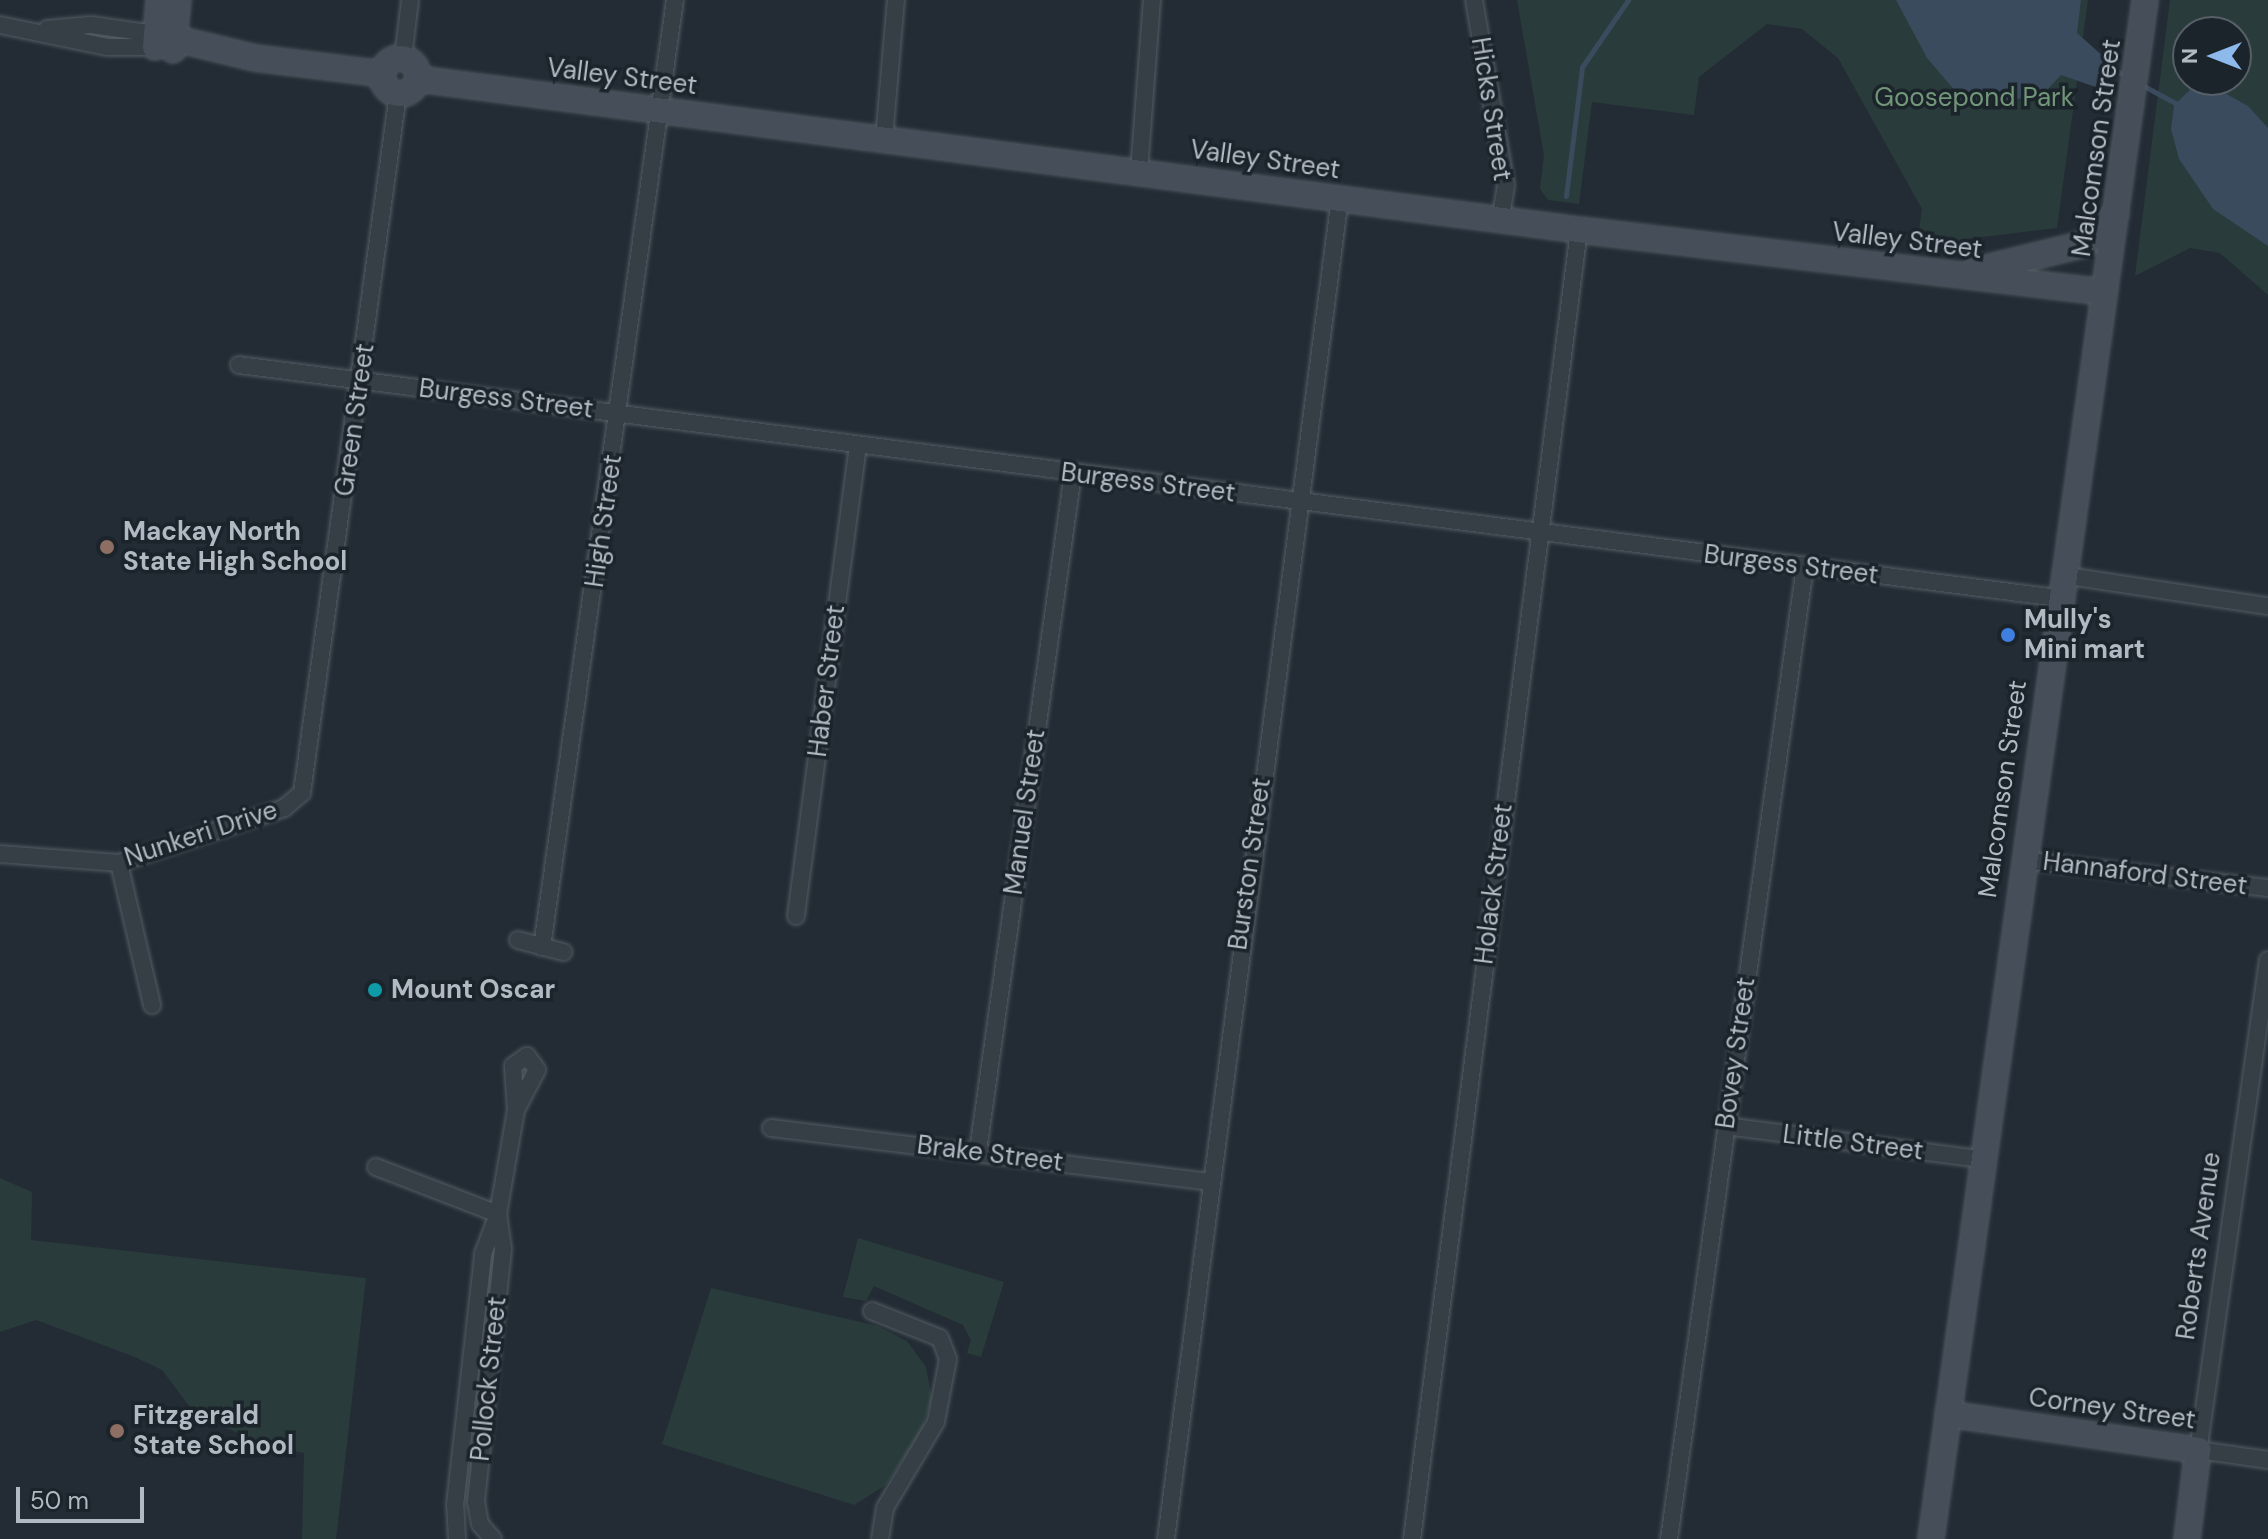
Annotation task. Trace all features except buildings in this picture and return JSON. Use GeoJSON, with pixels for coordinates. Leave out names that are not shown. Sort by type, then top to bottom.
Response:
{"type":"FeatureCollection","features":[{"type":"Feature","properties":{"kind":"street"},"geometry":{"type":"LineString","coordinates":[[159,0],[164,42]]}},
{"type":"Feature","properties":{"kind":"street"},"geometry":{"type":"LineString","coordinates":[[164,42],[178,0]]}},
{"type":"Feature","properties":{"kind":"street"},"geometry":{"type":"LineString","coordinates":[[403,58],[410,0]]}},
{"type":"Feature","properties":{"kind":"street","name":"High Street"},"geometry":{"type":"LineString","coordinates":[[542,947],[675,0]]}},
{"type":"Feature","properties":{"kind":"street"},"geometry":{"type":"LineString","coordinates":[[884,139],[896,0]]}},
{"type":"Feature","properties":{"kind":"street"},"geometry":{"type":"LineString","coordinates":[[1139,172],[1152,0]]}},
{"type":"Feature","properties":{"kind":"street","name":"Hicks Street"},"geometry":{"type":"LineString","coordinates":[[1474,0],[1506,185],[1501,218]]}},
{"type":"Feature","properties":{"kind":"street","name":"Malcomson Street"},"geometry":{"type":"LineString","coordinates":[[1931,1539],[1979,1159],[2145,0]]}},
{"type":"Feature","properties":{"kind":"street"},"geometry":{"type":"LineString","coordinates":[[0,25],[41,30],[91,25],[164,42],[198,59],[255,58],[383,74]]}},
{"type":"Feature","properties":{"kind":"street"},"geometry":{"type":"LineString","coordinates":[[403,58],[416,68],[418,79],[413,89],[398,94],[385,85],[383,74],[392,60],[403,58]]}},
{"type":"Feature","properties":{"kind":"street","name":"Valley Street"},"geometry":{"type":"LineString","coordinates":[[418,79],[1579,230],[2104,292]]}},
{"type":"Feature","properties":{"kind":"street","name":"Green Street"},"geometry":{"type":"LineString","coordinates":[[302,793],[398,94]]}},
{"type":"Feature","properties":{"kind":"street","name":"Burston Street"},"geometry":{"type":"LineString","coordinates":[[1166,1535],[1208,1182],[1340,198]]}},
{"type":"Feature","properties":{"kind":"street"},"geometry":{"type":"LineString","coordinates":[[1956,276],[2085,244],[2116,213]]}},
{"type":"Feature","properties":{"kind":"street","name":"Holack Street"},"geometry":{"type":"LineString","coordinates":[[1412,1539],[1537,533],[1579,230]]}},
{"type":"Feature","properties":{"kind":"street","name":"Burgess Street"},"geometry":{"type":"LineString","coordinates":[[239,365],[1805,567],[2060,586],[2268,606]]}},
{"type":"Feature","properties":{"kind":"street","name":"Haber Street"},"geometry":{"type":"LineString","coordinates":[[796,916],[858,446]]}},
{"type":"Feature","properties":{"kind":"street","name":"Manuel Street"},"geometry":{"type":"LineString","coordinates":[[978,1151],[1073,473]]}},
{"type":"Feature","properties":{"kind":"street","name":"Bovey Street"},"geometry":{"type":"LineString","coordinates":[[1669,1539],[1805,567]]}},
{"type":"Feature","properties":{"kind":"street","name":"Nunkeri Drive"},"geometry":{"type":"LineString","coordinates":[[0,854],[119,863],[284,808],[302,793]]}},
{"type":"Feature","properties":{"kind":"street","name":"Hannaford Street"},"geometry":{"type":"LineString","coordinates":[[2022,860],[2268,888]]}},
{"type":"Feature","properties":{"kind":"street"},"geometry":{"type":"LineString","coordinates":[[119,863],[152,1005]]}},
{"type":"Feature","properties":{"kind":"street"},"geometry":{"type":"LineString","coordinates":[[518,940],[563,952]]}},
{"type":"Feature","properties":{"kind":"street","name":"Roberts Avenue"},"geometry":{"type":"LineString","coordinates":[[2187,1539],[2268,960]]}},
{"type":"Feature","properties":{"kind":"street","name":"Pollock Street"},"geometry":{"type":"LineString","coordinates":[[457,1539],[454,1521],[459,1460],[484,1249],[498,1214],[516,1110]]}},
{"type":"Feature","properties":{"kind":"street","name":"Little Street"},"geometry":{"type":"LineString","coordinates":[[1726,1126],[1979,1159]]}},
{"type":"Feature","properties":{"kind":"street","name":"Brake Street"},"geometry":{"type":"LineString","coordinates":[[771,1128],[978,1151],[1208,1182]]}},
{"type":"Feature","properties":{"kind":"street"},"geometry":{"type":"LineString","coordinates":[[376,1167],[498,1214]]}},
{"type":"Feature","properties":{"kind":"street","name":"Pollock Street"},"geometry":{"type":"LineString","coordinates":[[478,1518],[480,1462],[504,1243],[498,1214]]}},
{"type":"Feature","properties":{"kind":"street"},"geometry":{"type":"LineString","coordinates":[[872,1311],[940,1338],[948,1359],[936,1422],[885,1508],[880,1539]]}},
{"type":"Feature","properties":{"kind":"street"},"geometry":{"type":"LineString","coordinates":[[471,1355],[492,1358]]}},
{"type":"Feature","properties":{"kind":"street"},"geometry":{"type":"LineString","coordinates":[[466,1406],[486,1408]]}},
{"type":"Feature","properties":{"kind":"street","name":"Corney Street"},"geometry":{"type":"LineString","coordinates":[[1948,1414],[2268,1460]]}},
{"type":"Feature","properties":{"kind":"street"},"geometry":{"type":"LineString","coordinates":[[459,1460],[480,1462]]}},
{"type":"Feature","properties":{"kind":"street"},"geometry":{"type":"LineString","coordinates":[[454,1521],[478,1518],[493,1539]]}},
{"type":"Feature","properties":{"kind":"green space","name":"Goosepond Park"},"geometry":{"type":"Polygon","coordinates":[[[1517,0],[2088,0],[2057,228],[1907,246],[1918,237],[1922,209],[1838,58],[1802,29],[1767,24],[1699,77],[1694,115],[1592,102],[1579,204],[1548,200],[1540,189],[1544,155],[1517,0]]]}},
{"type":"Feature","properties":{"kind":"green space"},"geometry":{"type":"Polygon","coordinates":[[[2170,0],[2268,0],[2268,295],[2220,253],[2190,248],[2135,276],[2170,0]]]}},
{"type":"Feature","properties":{"kind":"green space"},"geometry":{"type":"Polygon","coordinates":[[[0,1178],[32,1192],[31,1240],[366,1278],[336,1539],[302,1539],[304,1453],[271,1447],[196,1415],[162,1370],[135,1357],[36,1320],[0,1332],[0,1178]]]}},
{"type":"Feature","properties":{"kind":"green space"},"geometry":{"type":"Polygon","coordinates":[[[858,1238],[1004,1282],[981,1357],[967,1353],[971,1340],[963,1325],[874,1286],[866,1301],[843,1297],[858,1238]]]}},
{"type":"Feature","properties":{"kind":"green space"},"geometry":{"type":"Polygon","coordinates":[[[711,1288],[878,1326],[907,1341],[926,1367],[932,1399],[922,1430],[886,1485],[854,1505],[662,1444],[711,1288]]]}},
{"type":"Feature","properties":{"kind":"water"},"geometry":{"type":"Polygon","coordinates":[[[1896,0],[2081,0],[2077,33],[2113,65],[2107,91],[2061,75],[2045,92],[2018,99],[1989,102],[1956,92],[1927,58],[1896,0]]]}},
{"type":"Feature","properties":{"kind":"water"},"geometry":{"type":"Polygon","coordinates":[[[2184,96],[2230,96],[2248,106],[2268,128],[2268,246],[2213,209],[2179,159],[2171,129],[2174,105],[2184,96]]]}},
{"type":"Feature","properties":{"kind":"waterway"},"geometry":{"type":"LineString","coordinates":[[1566,196],[1582,67],[1628,0]]}},
{"type":"Feature","properties":{"kind":"waterway"},"geometry":{"type":"LineString","coordinates":[[2107,66],[2126,76]]}},
{"type":"Feature","properties":{"kind":"waterway"},"geometry":{"type":"LineString","coordinates":[[2142,85],[2179,105]]}},
{"type":"Feature","properties":{"kind":"place","name":"Mackay North State High School"},"geometry":{"type":"Point","coordinates":[107,547]}},
{"type":"Feature","properties":{"kind":"place","name":"Mully's Mini mart"},"geometry":{"type":"Point","coordinates":[2008,635]}},
{"type":"Feature","properties":{"kind":"place","name":"Mount Oscar"},"geometry":{"type":"Point","coordinates":[375,990]}},
{"type":"Feature","properties":{"kind":"place","name":"Fitzgerald State School"},"geometry":{"type":"Point","coordinates":[117,1431]}}]}
